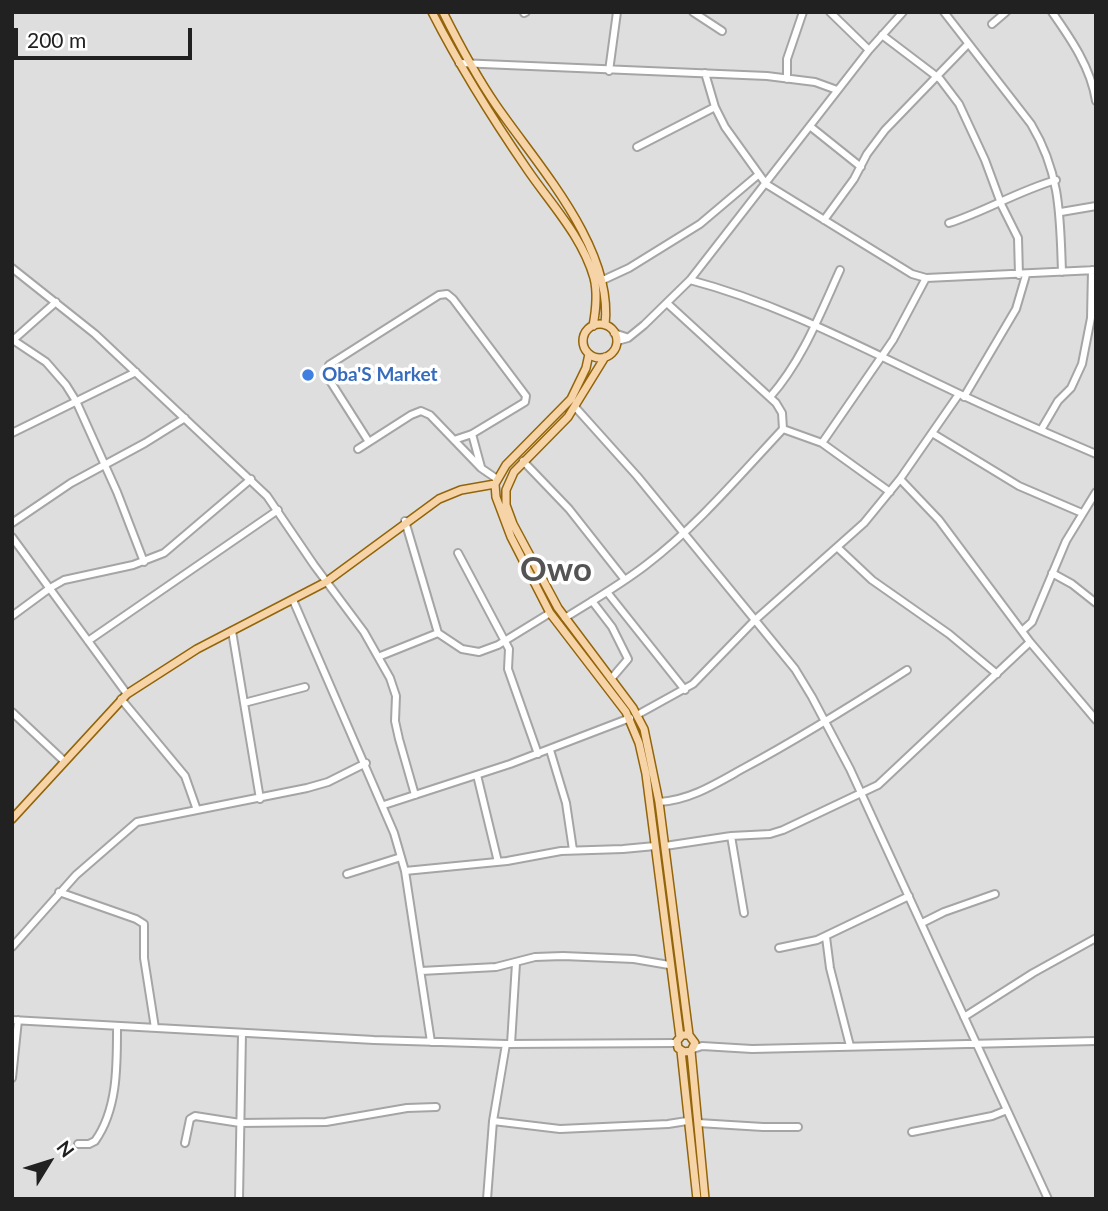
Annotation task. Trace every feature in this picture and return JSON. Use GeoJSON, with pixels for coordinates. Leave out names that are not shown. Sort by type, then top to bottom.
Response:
{"type":"FeatureCollection","features":[{"type":"Feature","properties":{"kind":"main road"},"geometry":{"type":"LineString","coordinates":[[432,12],[459,63],[528,170],[570,227],[585,255],[596,286],[593,326]]}},
{"type":"Feature","properties":{"kind":"main road"},"geometry":{"type":"LineString","coordinates":[[443,12],[471,64],[593,251],[603,280],[605,325],[615,337],[612,353],[597,358],[589,354],[583,339],[586,331],[593,326],[605,325]]}},
{"type":"Feature","properties":{"kind":"main road"},"geometry":{"type":"LineString","coordinates":[[589,354],[583,376],[570,400],[506,466],[496,482],[498,505],[507,527],[547,597],[611,679],[648,741],[659,802],[689,1035],[695,1047],[705,1199]]}},
{"type":"Feature","properties":{"kind":"main road"},"geometry":{"type":"LineString","coordinates":[[605,357],[576,408],[523,461],[509,480],[506,505],[547,597],[551,613],[633,716],[646,775],[697,1199]]}},
{"type":"Feature","properties":{"kind":"main road"},"geometry":{"type":"LineString","coordinates":[[12,819],[124,697],[167,667],[326,582],[428,505],[449,494],[496,482]]}},
{"type":"Feature","properties":{"kind":"main road"},"geometry":{"type":"LineString","coordinates":[[678,1040],[689,1035]]}},
{"type":"Feature","properties":{"kind":"main road"},"geometry":{"type":"LineString","coordinates":[[681,1051],[695,1047]]}},
{"type":"Feature","properties":{"kind":"street"},"geometry":{"type":"LineString","coordinates":[[609,71],[617,12]]}},
{"type":"Feature","properties":{"kind":"street"},"geometry":{"type":"LineString","coordinates":[[693,12],[722,31]]}},
{"type":"Feature","properties":{"kind":"street"},"geometry":{"type":"LineString","coordinates":[[786,79],[787,59],[803,12]]}},
{"type":"Feature","properties":{"kind":"street"},"geometry":{"type":"LineString","coordinates":[[830,12],[869,50]]}},
{"type":"Feature","properties":{"kind":"street"},"geometry":{"type":"LineString","coordinates":[[615,337],[628,338],[668,304],[690,280],[837,90],[903,12]]}},
{"type":"Feature","properties":{"kind":"street"},"geometry":{"type":"LineString","coordinates":[[944,12],[1031,124],[1043,144],[1055,180],[1061,212],[1062,272]]}},
{"type":"Feature","properties":{"kind":"street"},"geometry":{"type":"LineString","coordinates":[[992,24],[1006,12]]}},
{"type":"Feature","properties":{"kind":"street"},"geometry":{"type":"LineString","coordinates":[[1052,12],[1081,57],[1091,78],[1096,101]]}},
{"type":"Feature","properties":{"kind":"street"},"geometry":{"type":"LineString","coordinates":[[384,806],[550,750],[633,716],[685,690],[755,620],[864,523],[900,480],[962,395],[1010,319],[1023,275],[1018,238],[959,104],[936,76],[882,35]]}},
{"type":"Feature","properties":{"kind":"street"},"geometry":{"type":"LineString","coordinates":[[824,220],[885,130],[968,44]]}},
{"type":"Feature","properties":{"kind":"street"},"geometry":{"type":"LineString","coordinates":[[459,63],[705,73],[815,82],[837,90]]}},
{"type":"Feature","properties":{"kind":"street"},"geometry":{"type":"LineString","coordinates":[[705,73],[715,107],[725,127],[766,184],[901,269],[926,278],[1094,270],[1091,318],[1082,364],[1071,388],[1058,401],[1041,430]]}},
{"type":"Feature","properties":{"kind":"street"},"geometry":{"type":"LineString","coordinates":[[637,147],[715,107]]}},
{"type":"Feature","properties":{"kind":"street"},"geometry":{"type":"LineString","coordinates":[[811,127],[861,167]]}},
{"type":"Feature","properties":{"kind":"street"},"geometry":{"type":"LineString","coordinates":[[603,280],[629,268],[700,224],[758,175]]}},
{"type":"Feature","properties":{"kind":"street"},"geometry":{"type":"LineString","coordinates":[[949,223],[1055,180]]}},
{"type":"Feature","properties":{"kind":"street"},"geometry":{"type":"LineString","coordinates":[[1061,212],[1096,206]]}},
{"type":"Feature","properties":{"kind":"street"},"geometry":{"type":"LineString","coordinates":[[12,268],[57,302],[136,372],[251,480],[278,510],[326,582],[365,632],[390,678],[396,696],[397,730],[415,795]]}},
{"type":"Feature","properties":{"kind":"street"},"geometry":{"type":"LineString","coordinates":[[770,397],[791,369],[815,325],[839,270]]}},
{"type":"Feature","properties":{"kind":"street"},"geometry":{"type":"LineString","coordinates":[[822,443],[902,325],[926,278]]}},
{"type":"Feature","properties":{"kind":"street"},"geometry":{"type":"LineString","coordinates":[[690,280],[776,307],[962,395],[1096,454]]}},
{"type":"Feature","properties":{"kind":"street"},"geometry":{"type":"LineString","coordinates":[[369,442],[327,376],[329,365],[439,295],[447,294],[526,396],[525,402],[472,434],[454,440]]}},
{"type":"Feature","properties":{"kind":"street"},"geometry":{"type":"LineString","coordinates":[[57,302],[12,341],[46,362],[76,401],[144,562]]}},
{"type":"Feature","properties":{"kind":"street"},"geometry":{"type":"LineString","coordinates":[[565,618],[647,565],[710,507],[783,429],[782,412],[770,397],[668,304]]}},
{"type":"Feature","properties":{"kind":"street"},"geometry":{"type":"LineString","coordinates":[[12,433],[136,372]]}},
{"type":"Feature","properties":{"kind":"street"},"geometry":{"type":"LineString","coordinates":[[576,408],[683,532],[794,669],[825,721],[861,794],[1048,1199]]}},
{"type":"Feature","properties":{"kind":"street"},"geometry":{"type":"LineString","coordinates":[[358,449],[421,411],[430,415],[496,482]]}},
{"type":"Feature","properties":{"kind":"street"},"geometry":{"type":"LineString","coordinates":[[12,523],[60,490],[185,418]]}},
{"type":"Feature","properties":{"kind":"street"},"geometry":{"type":"LineString","coordinates":[[783,429],[822,443],[890,492]]}},
{"type":"Feature","properties":{"kind":"street"},"geometry":{"type":"LineString","coordinates":[[932,433],[1018,486],[1083,513]]}},
{"type":"Feature","properties":{"kind":"street"},"geometry":{"type":"LineString","coordinates":[[472,434],[481,468]]}},
{"type":"Feature","properties":{"kind":"street"},"geometry":{"type":"LineString","coordinates":[[523,461],[569,509],[625,580]]}},
{"type":"Feature","properties":{"kind":"street"},"geometry":{"type":"LineString","coordinates":[[12,616],[64,580],[144,562],[164,553],[251,480]]}},
{"type":"Feature","properties":{"kind":"street"},"geometry":{"type":"LineString","coordinates":[[900,480],[939,520],[1030,642],[1096,720]]}},
{"type":"Feature","properties":{"kind":"street"},"geometry":{"type":"LineString","coordinates":[[1022,631],[1031,622],[1066,541],[1096,492]]}},
{"type":"Feature","properties":{"kind":"street"},"geometry":{"type":"LineString","coordinates":[[88,641],[278,510]]}},
{"type":"Feature","properties":{"kind":"street"},"geometry":{"type":"LineString","coordinates":[[405,521],[438,633],[462,649],[472,652],[488,650],[551,613]]}},
{"type":"Feature","properties":{"kind":"street"},"geometry":{"type":"LineString","coordinates":[[12,537],[15,547],[50,588],[124,697],[185,776],[197,810]]}},
{"type":"Feature","properties":{"kind":"street"},"geometry":{"type":"LineString","coordinates":[[837,547],[872,580],[949,634],[997,674]]}},
{"type":"Feature","properties":{"kind":"street"},"geometry":{"type":"LineString","coordinates":[[458,553],[505,641],[510,655],[508,669],[538,754]]}},
{"type":"Feature","properties":{"kind":"street"},"geometry":{"type":"LineString","coordinates":[[1052,573],[1072,584],[1096,603]]}},
{"type":"Feature","properties":{"kind":"street"},"geometry":{"type":"LineString","coordinates":[[607,592],[685,690]]}},
{"type":"Feature","properties":{"kind":"street"},"geometry":{"type":"LineString","coordinates":[[293,600],[366,763],[401,857],[431,1042]]}},
{"type":"Feature","properties":{"kind":"street"},"geometry":{"type":"LineString","coordinates":[[592,601],[618,637],[628,659],[611,679]]}},
{"type":"Feature","properties":{"kind":"street"},"geometry":{"type":"LineString","coordinates":[[232,631],[260,799]]}},
{"type":"Feature","properties":{"kind":"street"},"geometry":{"type":"LineString","coordinates":[[378,657],[438,633]]}},
{"type":"Feature","properties":{"kind":"street"},"geometry":{"type":"LineString","coordinates":[[665,846],[731,836],[770,834],[878,785],[1030,642]]}},
{"type":"Feature","properties":{"kind":"street"},"geometry":{"type":"LineString","coordinates":[[659,802],[672,801],[704,790],[825,721],[907,670]]}},
{"type":"Feature","properties":{"kind":"street"},"geometry":{"type":"LineString","coordinates":[[244,703],[305,687]]}},
{"type":"Feature","properties":{"kind":"street"},"geometry":{"type":"LineString","coordinates":[[12,712],[64,761]]}},
{"type":"Feature","properties":{"kind":"street"},"geometry":{"type":"LineString","coordinates":[[550,750],[566,803],[573,850]]}},
{"type":"Feature","properties":{"kind":"street"},"geometry":{"type":"LineString","coordinates":[[12,947],[59,892],[99,853],[137,822],[260,799],[328,782],[366,763]]}},
{"type":"Feature","properties":{"kind":"street"},"geometry":{"type":"LineString","coordinates":[[477,775],[498,863]]}},
{"type":"Feature","properties":{"kind":"street"},"geometry":{"type":"LineString","coordinates":[[731,836],[744,913]]}},
{"type":"Feature","properties":{"kind":"street"},"geometry":{"type":"LineString","coordinates":[[405,871],[498,863],[547,852],[655,846]]}},
{"type":"Feature","properties":{"kind":"street"},"geometry":{"type":"LineString","coordinates":[[347,874],[401,857]]}},
{"type":"Feature","properties":{"kind":"street"},"geometry":{"type":"LineString","coordinates":[[59,892],[144,924],[144,958],[155,1028]]}},
{"type":"Feature","properties":{"kind":"street"},"geometry":{"type":"LineString","coordinates":[[922,923],[944,912],[995,894]]}},
{"type":"Feature","properties":{"kind":"street"},"geometry":{"type":"LineString","coordinates":[[779,948],[826,936],[909,896]]}},
{"type":"Feature","properties":{"kind":"street"},"geometry":{"type":"LineString","coordinates":[[826,936],[830,968],[850,1046]]}},
{"type":"Feature","properties":{"kind":"street"},"geometry":{"type":"LineString","coordinates":[[964,1017],[1033,972],[1096,938]]}},
{"type":"Feature","properties":{"kind":"street"},"geometry":{"type":"LineString","coordinates":[[421,971],[496,967],[534,957],[563,956],[634,959],[669,965]]}},
{"type":"Feature","properties":{"kind":"street"},"geometry":{"type":"LineString","coordinates":[[486,1199],[493,1121],[509,1044],[516,963]]}},
{"type":"Feature","properties":{"kind":"street"},"geometry":{"type":"LineString","coordinates":[[12,1078],[15,1020],[431,1042],[509,1044],[678,1040]]}},
{"type":"Feature","properties":{"kind":"street"},"geometry":{"type":"LineString","coordinates":[[78,1144],[95,1141],[110,1108],[116,1069],[117,1026]]}},
{"type":"Feature","properties":{"kind":"street"},"geometry":{"type":"LineString","coordinates":[[239,1199],[242,1033]]}},
{"type":"Feature","properties":{"kind":"street"},"geometry":{"type":"LineString","coordinates":[[695,1047],[752,1049],[1096,1041]]}},
{"type":"Feature","properties":{"kind":"street"},"geometry":{"type":"LineString","coordinates":[[185,1143],[192,1117],[240,1123],[326,1122],[407,1108],[436,1107]]}},
{"type":"Feature","properties":{"kind":"street"},"geometry":{"type":"LineString","coordinates":[[912,1132],[992,1116],[1007,1110]]}},
{"type":"Feature","properties":{"kind":"street"},"geometry":{"type":"LineString","coordinates":[[493,1121],[560,1129],[687,1121]]}},
{"type":"Feature","properties":{"kind":"street"},"geometry":{"type":"LineString","coordinates":[[698,1122],[763,1128],[798,1127]]}},
{"type":"Feature","properties":{"kind":"shaded area"},"geometry":{"type":"Polygon","coordinates":[[[12,12],[1096,12],[1096,1199],[12,1199],[12,12]]]}},
{"type":"Feature","properties":{"kind":"place","name":"Oba'S Market"},"geometry":{"type":"Point","coordinates":[308,375]}},
{"type":"Feature","properties":{"kind":"district","name":"Owo"},"geometry":{"type":"Point","coordinates":[556,570]}}]}
